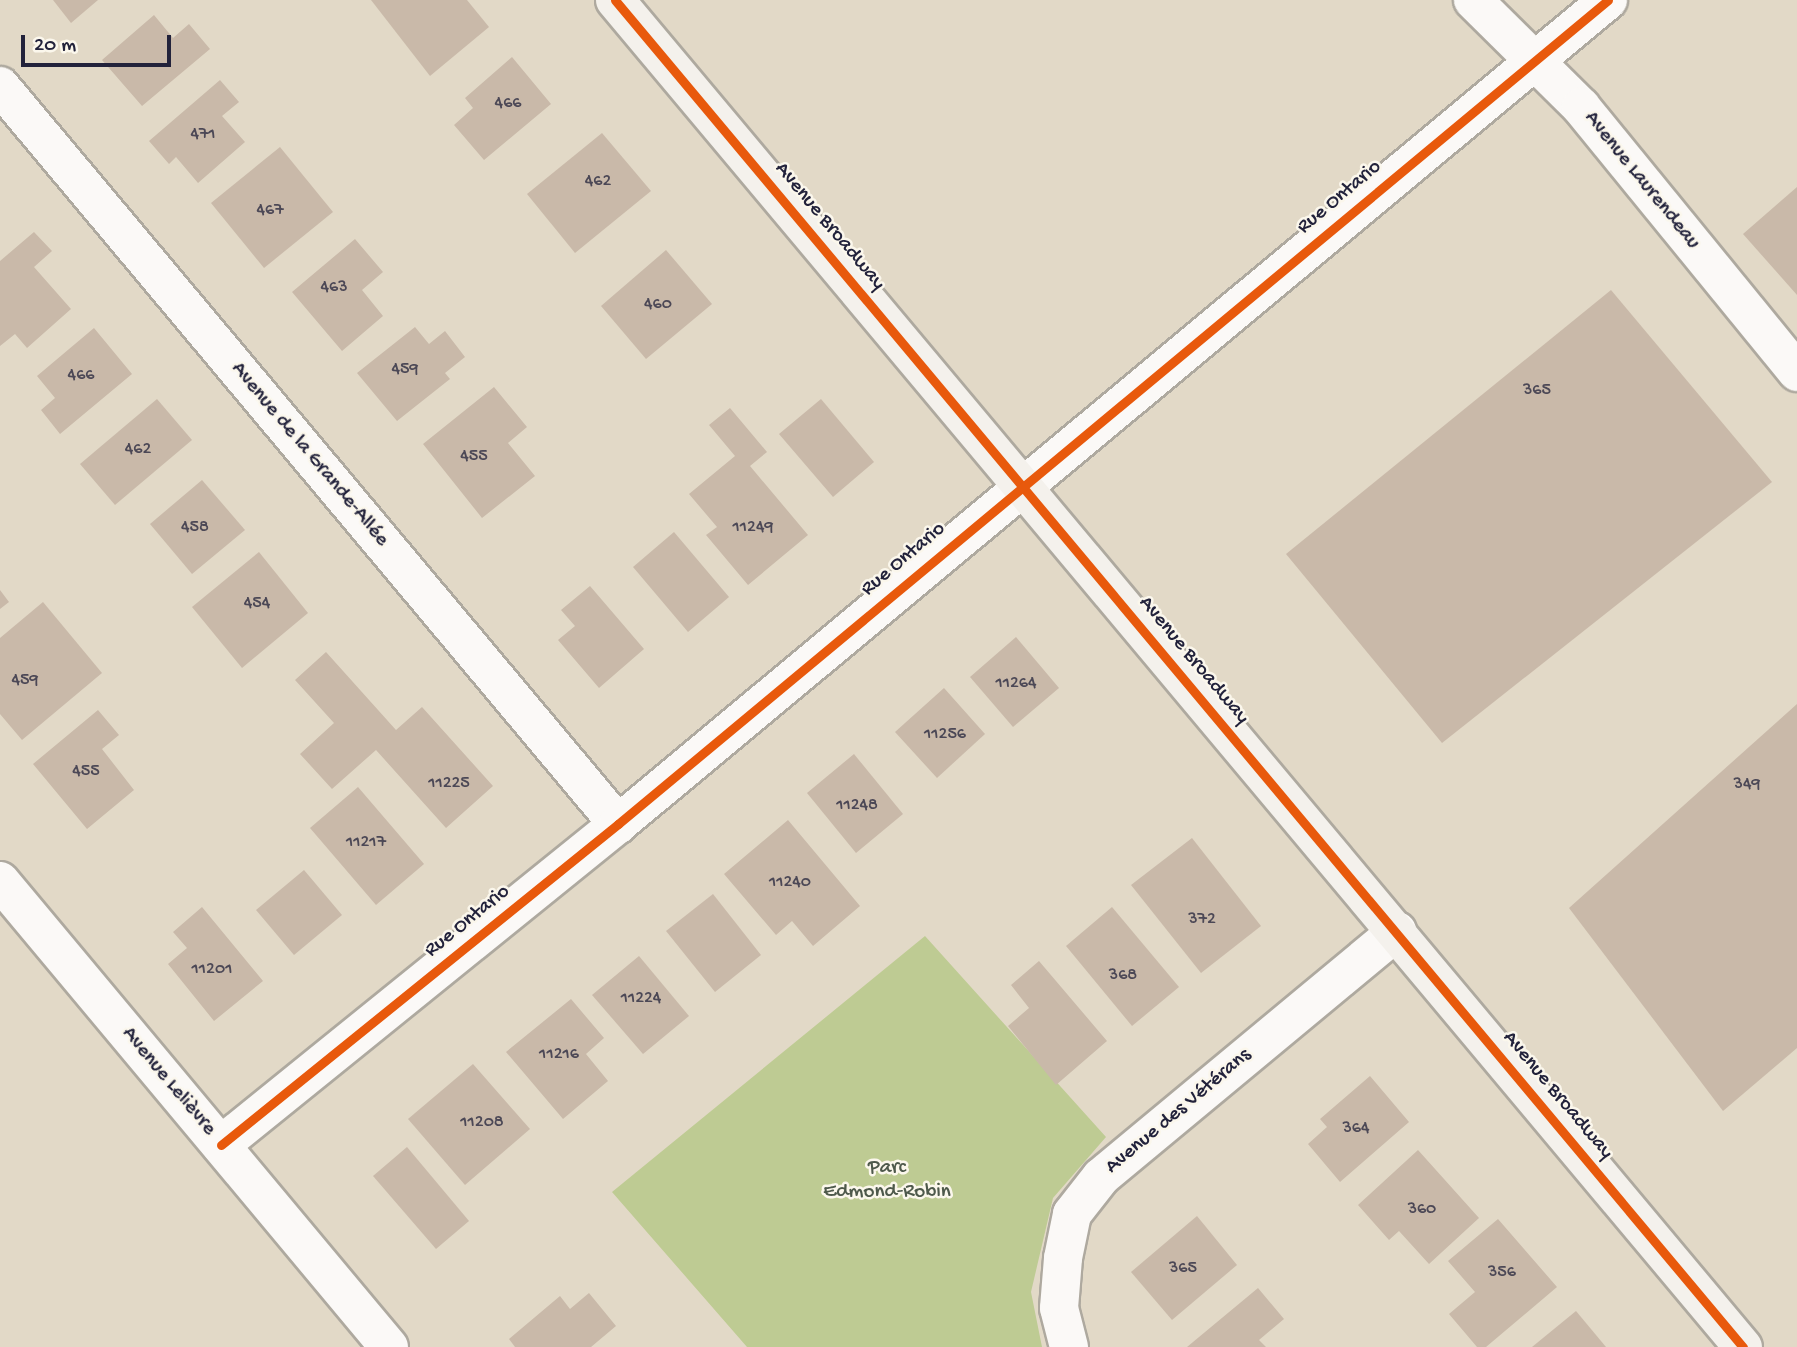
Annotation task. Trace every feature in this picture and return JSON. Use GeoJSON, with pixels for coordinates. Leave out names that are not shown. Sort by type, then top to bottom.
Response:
{"type":"FeatureCollection","features":[{"type":"Feature","properties":{"kind":"street","name":"Avenue Broadway"},"geometry":{"type":"LineString","coordinates":[[615,0],[1397,930],[1743,1347]]}},
{"type":"Feature","properties":{"kind":"street","name":"Avenue Laurendeau"},"geometry":{"type":"LineString","coordinates":[[1474,0],[1581,107],[1797,372]]}},
{"type":"Feature","properties":{"kind":"street","name":"Rue Ontario"},"geometry":{"type":"LineString","coordinates":[[220,1145],[618,824],[1022,484],[1608,0]]}},
{"type":"Feature","properties":{"kind":"street","name":"Avenue de la Grande-Allée"},"geometry":{"type":"LineString","coordinates":[[0,86],[618,824]]}},
{"type":"Feature","properties":{"kind":"street","name":"Avenue Lelièvre"},"geometry":{"type":"LineString","coordinates":[[0,881],[389,1347]]}},
{"type":"Feature","properties":{"kind":"street","name":"Avenue des Vétérans"},"geometry":{"type":"LineString","coordinates":[[1069,1347],[1059,1308],[1063,1258],[1072,1214],[1101,1177],[1397,930]]}},
{"type":"Feature","properties":{"kind":"green space","name":"Parc Edmond-Robin"},"geometry":{"type":"Polygon","coordinates":[[[925,936],[1106,1137],[1053,1198],[1031,1292],[1042,1347],[747,1347],[612,1192],[925,936]]]}},
{"type":"Feature","properties":{"kind":"building"},"geometry":{"type":"Polygon","coordinates":[[[53,0],[98,0],[71,23],[53,0]]]}},
{"type":"Feature","properties":{"kind":"building"},"geometry":{"type":"Polygon","coordinates":[[[371,0],[467,0],[489,27],[430,76],[371,0]]]}},
{"type":"Feature","properties":{"kind":"building"},"geometry":{"type":"Polygon","coordinates":[[[154,15],[173,38],[189,24],[210,49],[142,106],[102,60],[154,15]]]}},
{"type":"Feature","properties":{"kind":"building"},"geometry":{"type":"Polygon","coordinates":[[[512,57],[551,104],[484,160],[454,125],[473,108],[465,98],[512,57]]]}},
{"type":"Feature","properties":{"kind":"building"},"geometry":{"type":"Polygon","coordinates":[[[220,80],[239,102],[222,116],[245,142],[198,183],[176,157],[169,164],[149,141],[220,80]]]}},
{"type":"Feature","properties":{"kind":"building"},"geometry":{"type":"Polygon","coordinates":[[[602,133],[651,191],[575,253],[527,194],[602,133]]]}},
{"type":"Feature","properties":{"kind":"building"},"geometry":{"type":"Polygon","coordinates":[[[280,147],[333,212],[264,268],[211,203],[280,147]]]}},
{"type":"Feature","properties":{"kind":"building"},"geometry":{"type":"Polygon","coordinates":[[[1797,187],[1797,295],[1743,234],[1797,187]]]}},
{"type":"Feature","properties":{"kind":"building"},"geometry":{"type":"Polygon","coordinates":[[[34,232],[52,251],[34,267],[71,309],[27,348],[15,334],[0,346],[0,261],[34,232]]]}},
{"type":"Feature","properties":{"kind":"building"},"geometry":{"type":"Polygon","coordinates":[[[355,239],[383,272],[362,290],[383,316],[342,351],[292,292],[355,239]]]}},
{"type":"Feature","properties":{"kind":"building"},"geometry":{"type":"Polygon","coordinates":[[[666,250],[712,304],[646,359],[601,306],[666,250]]]}},
{"type":"Feature","properties":{"kind":"building"},"geometry":{"type":"Polygon","coordinates":[[[1611,290],[1772,482],[1442,743],[1286,554],[1611,290]]]}},
{"type":"Feature","properties":{"kind":"building"},"geometry":{"type":"Polygon","coordinates":[[[415,327],[429,344],[445,331],[465,357],[445,373],[450,379],[397,421],[357,373],[415,327]]]}},
{"type":"Feature","properties":{"kind":"building"},"geometry":{"type":"Polygon","coordinates":[[[94,328],[132,374],[60,434],[41,410],[55,398],[37,376],[94,328]]]}},
{"type":"Feature","properties":{"kind":"building"},"geometry":{"type":"Polygon","coordinates":[[[494,387],[527,427],[508,443],[535,476],[482,518],[423,444],[494,387]]]}},
{"type":"Feature","properties":{"kind":"building"},"geometry":{"type":"Polygon","coordinates":[[[157,399],[192,440],[115,505],[80,464],[157,399]]]}},
{"type":"Feature","properties":{"kind":"building"},"geometry":{"type":"Polygon","coordinates":[[[821,399],[874,462],[833,497],[779,434],[821,399]]]}},
{"type":"Feature","properties":{"kind":"building"},"geometry":{"type":"Polygon","coordinates":[[[730,408],[767,452],[750,466],[808,535],[748,585],[706,535],[717,527],[689,494],[735,456],[709,425],[730,408]]]}},
{"type":"Feature","properties":{"kind":"building"},"geometry":{"type":"Polygon","coordinates":[[[202,480],[245,530],[192,574],[150,524],[202,480]]]}},
{"type":"Feature","properties":{"kind":"building"},"geometry":{"type":"Polygon","coordinates":[[[674,532],[729,597],[688,632],[633,567],[674,532]]]}},
{"type":"Feature","properties":{"kind":"building"},"geometry":{"type":"Polygon","coordinates":[[[259,552],[308,613],[242,668],[192,607],[259,552]]]}},
{"type":"Feature","properties":{"kind":"building"},"geometry":{"type":"Polygon","coordinates":[[[590,586],[644,649],[599,688],[558,640],[575,626],[561,610],[590,586]]]}},
{"type":"Feature","properties":{"kind":"building"},"geometry":{"type":"Polygon","coordinates":[[[0,590],[9,602],[0,609],[0,590]]]}},
{"type":"Feature","properties":{"kind":"building"},"geometry":{"type":"Polygon","coordinates":[[[43,602],[102,673],[22,740],[0,714],[0,638],[43,602]]]}},
{"type":"Feature","properties":{"kind":"building"},"geometry":{"type":"Polygon","coordinates":[[[1016,637],[1059,688],[1013,727],[970,677],[1016,637]]]}},
{"type":"Feature","properties":{"kind":"building"},"geometry":{"type":"Polygon","coordinates":[[[326,652],[396,730],[422,707],[493,786],[446,828],[376,750],[332,789],[300,754],[334,723],[295,680],[326,652]]]}},
{"type":"Feature","properties":{"kind":"building"},"geometry":{"type":"Polygon","coordinates":[[[944,688],[985,734],[937,778],[895,732],[944,688]]]}},
{"type":"Feature","properties":{"kind":"building"},"geometry":{"type":"Polygon","coordinates":[[[1797,704],[1797,1048],[1723,1111],[1569,908],[1797,704]]]}},
{"type":"Feature","properties":{"kind":"building"},"geometry":{"type":"Polygon","coordinates":[[[98,710],[119,735],[102,749],[134,790],[87,829],[33,764],[98,710]]]}},
{"type":"Feature","properties":{"kind":"building"},"geometry":{"type":"Polygon","coordinates":[[[854,754],[903,814],[856,853],[807,793],[854,754]]]}},
{"type":"Feature","properties":{"kind":"building"},"geometry":{"type":"Polygon","coordinates":[[[358,787],[424,864],[376,905],[310,828],[358,787]]]}},
{"type":"Feature","properties":{"kind":"building"},"geometry":{"type":"Polygon","coordinates":[[[788,820],[860,906],[813,946],[792,921],[776,935],[724,874],[788,820]]]}},
{"type":"Feature","properties":{"kind":"building"},"geometry":{"type":"Polygon","coordinates":[[[1192,838],[1261,926],[1201,973],[1131,885],[1192,838]]]}},
{"type":"Feature","properties":{"kind":"building"},"geometry":{"type":"Polygon","coordinates":[[[304,870],[342,915],[294,955],[256,910],[304,870]]]}},
{"type":"Feature","properties":{"kind":"building"},"geometry":{"type":"Polygon","coordinates":[[[713,894],[761,955],[715,992],[666,931],[713,894]]]}},
{"type":"Feature","properties":{"kind":"building"},"geometry":{"type":"Polygon","coordinates":[[[202,907],[263,981],[214,1021],[168,964],[187,948],[173,932],[202,907]]]}},
{"type":"Feature","properties":{"kind":"building"},"geometry":{"type":"Polygon","coordinates":[[[1112,907],[1179,987],[1132,1026],[1066,946],[1112,907]]]}},
{"type":"Feature","properties":{"kind":"building"},"geometry":{"type":"Polygon","coordinates":[[[639,956],[689,1016],[643,1054],[592,995],[639,956]]]}},
{"type":"Feature","properties":{"kind":"building"},"geometry":{"type":"Polygon","coordinates":[[[1039,961],[1107,1041],[1056,1085],[1008,1026],[1029,1008],[1011,985],[1039,961]]]}},
{"type":"Feature","properties":{"kind":"building"},"geometry":{"type":"Polygon","coordinates":[[[571,999],[604,1038],[586,1054],[608,1081],[563,1119],[506,1052],[571,999]]]}},
{"type":"Feature","properties":{"kind":"building"},"geometry":{"type":"Polygon","coordinates":[[[473,1064],[530,1129],[465,1185],[408,1119],[473,1064]]]}},
{"type":"Feature","properties":{"kind":"building"},"geometry":{"type":"Polygon","coordinates":[[[1370,1076],[1409,1122],[1340,1182],[1308,1144],[1327,1127],[1320,1119],[1370,1076]]]}},
{"type":"Feature","properties":{"kind":"building"},"geometry":{"type":"Polygon","coordinates":[[[407,1147],[469,1221],[436,1249],[373,1176],[407,1147]]]}},
{"type":"Feature","properties":{"kind":"building"},"geometry":{"type":"Polygon","coordinates":[[[1418,1150],[1479,1218],[1429,1264],[1399,1231],[1389,1240],[1358,1205],[1418,1150]]]}},
{"type":"Feature","properties":{"kind":"building"},"geometry":{"type":"Polygon","coordinates":[[[1197,1216],[1237,1265],[1172,1320],[1131,1272],[1197,1216]]]}},
{"type":"Feature","properties":{"kind":"building"},"geometry":{"type":"Polygon","coordinates":[[[1498,1219],[1557,1287],[1486,1347],[1477,1347],[1449,1314],[1475,1292],[1448,1261],[1498,1219]]]}},
{"type":"Feature","properties":{"kind":"building"},"geometry":{"type":"Polygon","coordinates":[[[1258,1288],[1284,1319],[1259,1340],[1266,1347],[1187,1347],[1258,1288]]]}},
{"type":"Feature","properties":{"kind":"building"},"geometry":{"type":"Polygon","coordinates":[[[589,1293],[616,1326],[591,1347],[515,1347],[509,1339],[560,1296],[570,1309],[589,1293]]]}},
{"type":"Feature","properties":{"kind":"building"},"geometry":{"type":"Polygon","coordinates":[[[1576,1311],[1606,1347],[1532,1347],[1576,1311]]]}},
{"type":"Feature","properties":{"kind":"cycle path"},"geometry":{"type":"LineString","coordinates":[[615,0],[1743,1347]]}},
{"type":"Feature","properties":{"kind":"cycle path"},"geometry":{"type":"LineString","coordinates":[[221,1145],[618,824],[1608,0]]}}]}
